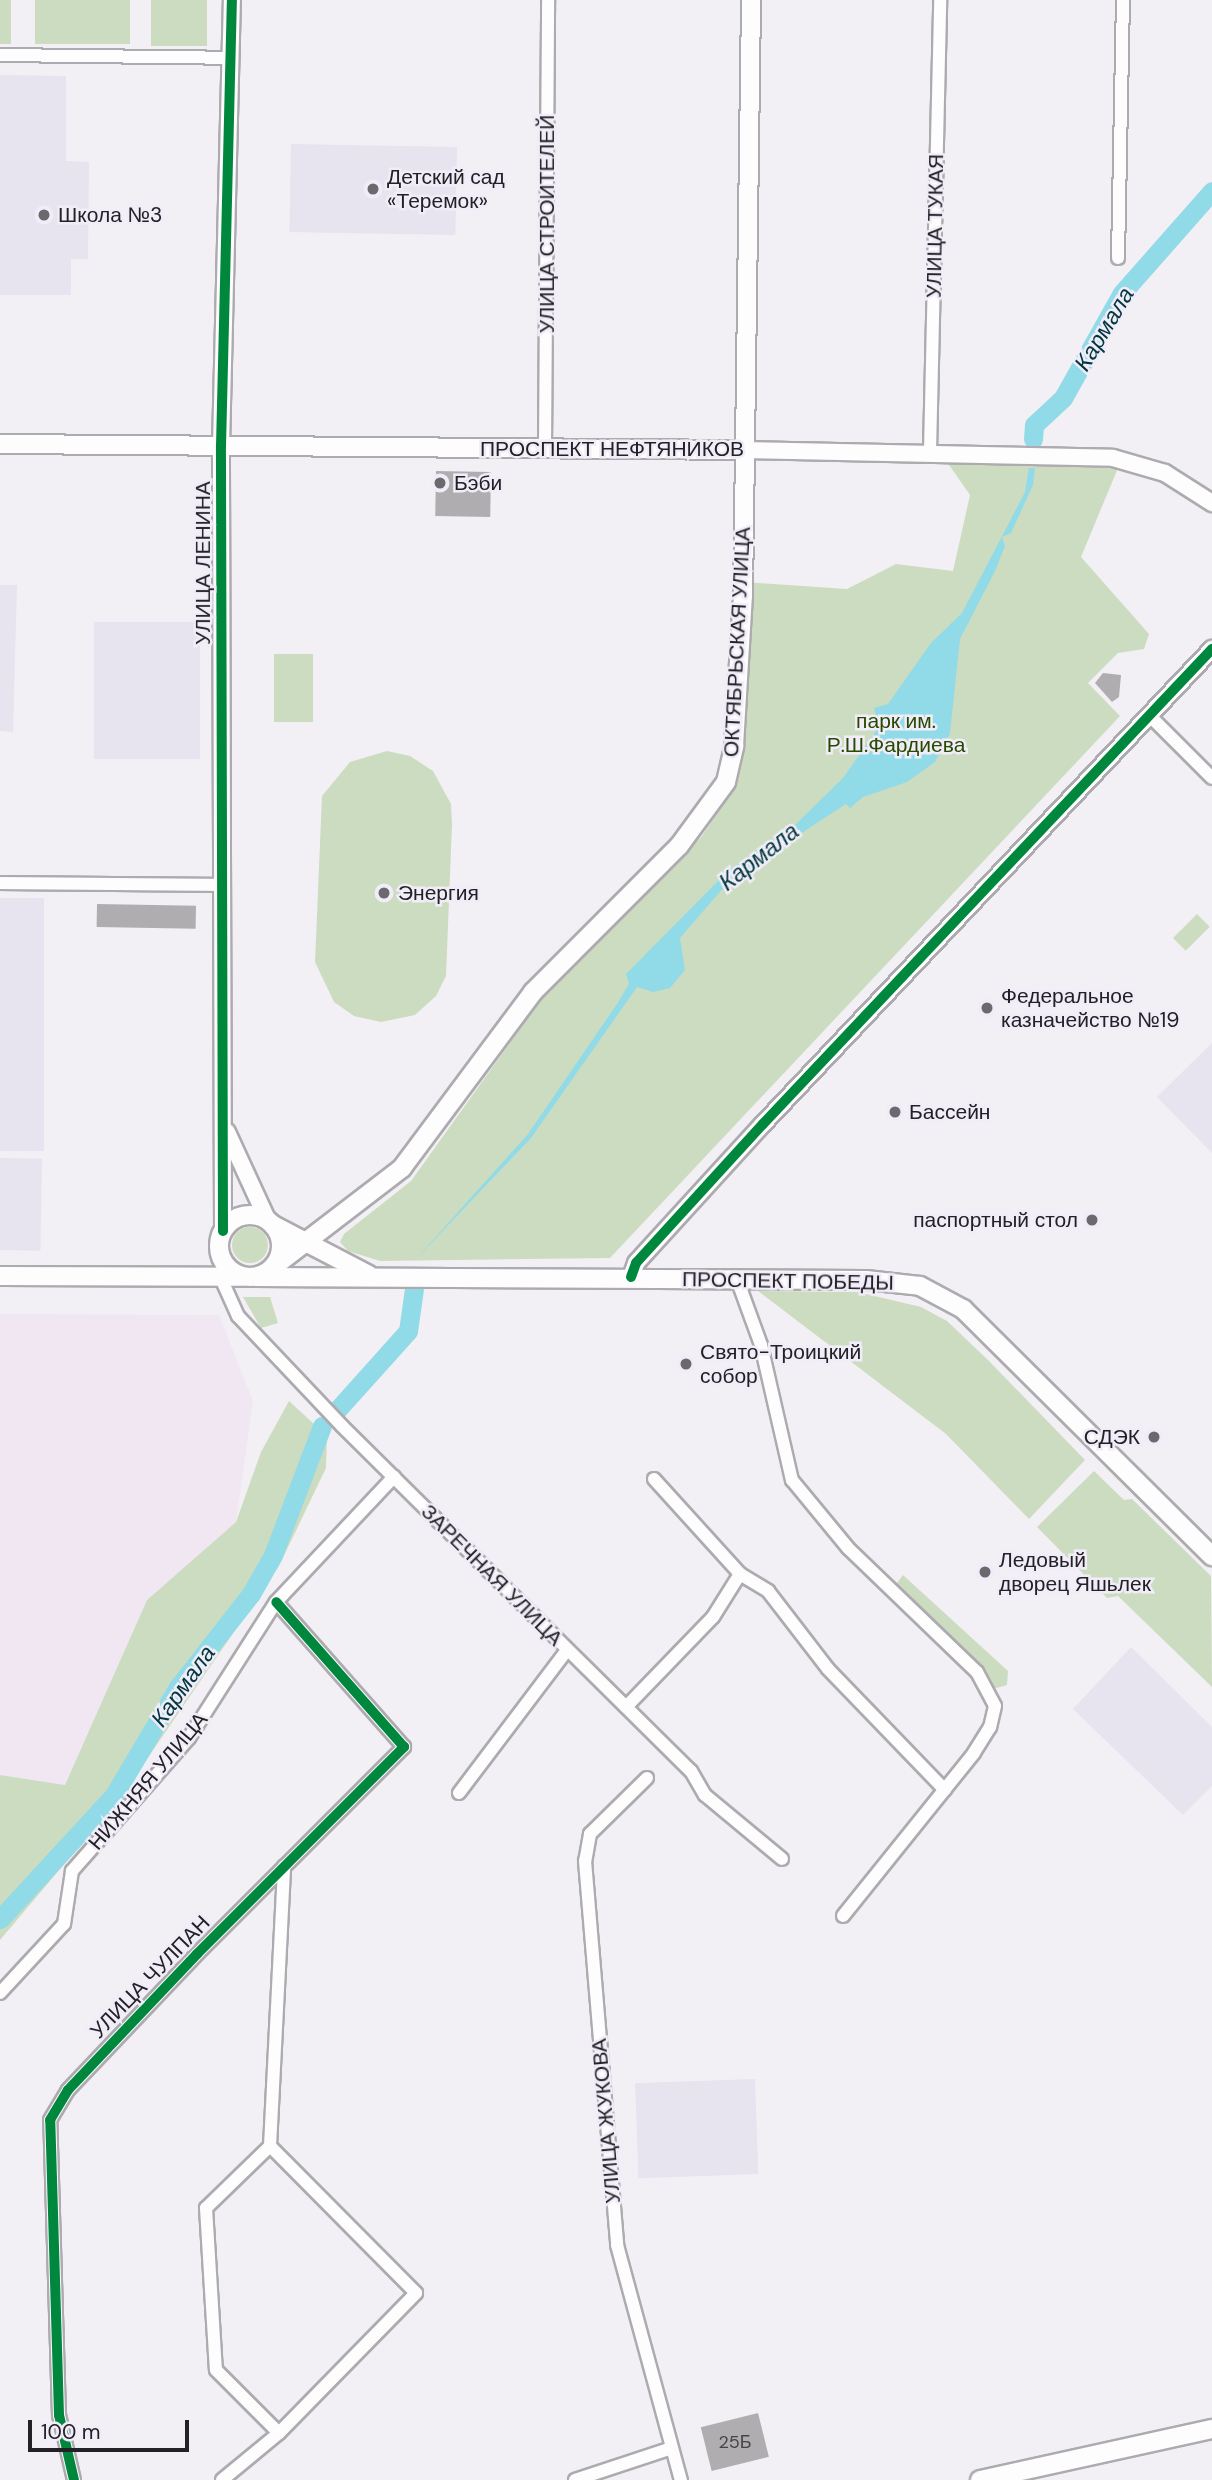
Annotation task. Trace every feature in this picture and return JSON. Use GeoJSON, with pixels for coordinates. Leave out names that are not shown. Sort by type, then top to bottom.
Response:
{"type":"FeatureCollection","features":[{"type":"Feature","properties":{"kind":"main road","name":"ОКТЯБРЬСКАЯ УЛИЦА"},"geometry":{"type":"LineString","coordinates":[[273,1267],[307,1244],[402,1168],[533,992],[679,846],[717,800],[734,746],[744,450],[751,0]]}},
{"type":"Feature","properties":{"kind":"main road","name":"ПРОСПЕКТ НЕФТЯНИКОВ"},"geometry":{"type":"LineString","coordinates":[[0,444],[744,450]]}},
{"type":"Feature","properties":{"kind":"main road"},"geometry":{"type":"LineString","coordinates":[[197,1275],[220,1256],[223,1231],[243,1216],[271,1223],[372,1277]]}},
{"type":"Feature","properties":{"kind":"main road"},"geometry":{"type":"LineString","coordinates":[[220,1256],[250,1277],[273,1267],[281,1250],[271,1223]]}},
{"type":"Feature","properties":{"kind":"main road","name":"ПРОСПЕКТ ПОБЕДЫ"},"geometry":{"type":"LineString","coordinates":[[0,1276],[631,1277],[885,1281],[942,1294],[1008,1350],[1212,1556]]}},
{"type":"Feature","properties":{"kind":"main road"},"geometry":{"type":"LineString","coordinates":[[980,2480],[1212,2429]]}},
{"type":"Feature","properties":{"kind":"street","name":"УЛИЦА ЛЕНИНА"},"geometry":{"type":"LineString","coordinates":[[223,1231],[225,1126],[222,446],[232,0]]}},
{"type":"Feature","properties":{"kind":"street","name":"УЛИЦА СТРОИТЕЛЕЙ"},"geometry":{"type":"LineString","coordinates":[[545,448],[548,0]]}},
{"type":"Feature","properties":{"kind":"street","name":"УЛИЦА ТУКАЯ"},"geometry":{"type":"LineString","coordinates":[[930,451],[940,0]]}},
{"type":"Feature","properties":{"kind":"street"},"geometry":{"type":"LineString","coordinates":[[1118,258],[1123,0]]}},
{"type":"Feature","properties":{"kind":"street"},"geometry":{"type":"LineString","coordinates":[[0,55],[232,58]]}},
{"type":"Feature","properties":{"kind":"street","name":"ПРОСПЕКТ НЕФТЯНИКОВ"},"geometry":{"type":"LineString","coordinates":[[744,450],[1059,453],[1142,465],[1185,483],[1212,503]]}},
{"type":"Feature","properties":{"kind":"street"},"geometry":{"type":"LineString","coordinates":[[631,1277],[636,1263],[763,1124],[1151,717],[1212,649]]}},
{"type":"Feature","properties":{"kind":"street"},"geometry":{"type":"LineString","coordinates":[[1151,717],[1212,778]]}},
{"type":"Feature","properties":{"kind":"street"},"geometry":{"type":"LineString","coordinates":[[0,883],[224,885]]}},
{"type":"Feature","properties":{"kind":"street"},"geometry":{"type":"LineString","coordinates":[[225,1126],[271,1223]]}},
{"type":"Feature","properties":{"kind":"street","name":"ЗАРЕЧНАЯ УЛИЦА"},"geometry":{"type":"LineString","coordinates":[[220,1276],[238,1316],[326,1410],[691,1771],[705,1795],[782,1859]]}},
{"type":"Feature","properties":{"kind":"street"},"geometry":{"type":"LineString","coordinates":[[737,1279],[761,1345],[792,1480],[848,1548],[977,1672],[991,1693],[993,1719],[974,1753],[843,1916]]}},
{"type":"Feature","properties":{"kind":"street","name":"НИЖНЯЯ УЛИЦА"},"geometry":{"type":"LineString","coordinates":[[0,1993],[64,1924],[72,1871],[189,1738],[276,1602],[394,1477]]}},
{"type":"Feature","properties":{"kind":"street"},"geometry":{"type":"LineString","coordinates":[[654,1479],[740,1574],[768,1591],[828,1669],[945,1790]]}},
{"type":"Feature","properties":{"kind":"street"},"geometry":{"type":"LineString","coordinates":[[626,1707],[713,1617],[740,1574]]}},
{"type":"Feature","properties":{"kind":"street","name":"УЛИЦА ЧУЛПАН"},"geometry":{"type":"LineString","coordinates":[[74,2480],[59,2415],[50,2120],[68,2090],[284,1866],[404,1747],[276,1602]]}},
{"type":"Feature","properties":{"kind":"street"},"geometry":{"type":"LineString","coordinates":[[459,1793],[567,1650]]}},
{"type":"Feature","properties":{"kind":"street","name":"УЛИЦА ЖУКОВА"},"geometry":{"type":"LineString","coordinates":[[647,1778],[590,1834],[585,1861],[617,2245],[681,2480]]}},
{"type":"Feature","properties":{"kind":"street"},"geometry":{"type":"LineString","coordinates":[[279,2433],[216,2370],[206,2208],[270,2146],[284,1866]]}},
{"type":"Feature","properties":{"kind":"street"},"geometry":{"type":"LineString","coordinates":[[222,2480],[279,2433],[416,2293],[270,2146]]}},
{"type":"Feature","properties":{"kind":"street"},"geometry":{"type":"LineString","coordinates":[[575,2480],[672,2448]]}},
{"type":"Feature","properties":{"kind":"shaded area","name":"Школа №3"},"geometry":{"type":"Polygon","coordinates":[[[0,75],[66,76],[66,161],[89,162],[88,259],[71,259],[71,295],[0,295],[0,75]]]}},
{"type":"Feature","properties":{"kind":"shaded area","name":"Детский сад «Теремок»"},"geometry":{"type":"Polygon","coordinates":[[[291,144],[457,147],[455,235],[289,232],[291,144]]]}},
{"type":"Feature","properties":{"kind":"shaded area"},"geometry":{"type":"Polygon","coordinates":[[[0,585],[17,585],[13,732],[0,731],[0,585]]]}},
{"type":"Feature","properties":{"kind":"shaded area"},"geometry":{"type":"Polygon","coordinates":[[[94,622],[200,622],[200,759],[94,759],[94,622]]]}},
{"type":"Feature","properties":{"kind":"shaded area"},"geometry":{"type":"Polygon","coordinates":[[[0,898],[44,898],[44,1151],[0,1151],[0,898]]]}},
{"type":"Feature","properties":{"kind":"shaded area"},"geometry":{"type":"Polygon","coordinates":[[[1212,1043],[1212,1153],[1157,1097],[1212,1043]]]}},
{"type":"Feature","properties":{"kind":"shaded area"},"geometry":{"type":"Polygon","coordinates":[[[0,1158],[42,1159],[40,1251],[0,1250],[0,1158]]]}},
{"type":"Feature","properties":{"kind":"shaded area"},"geometry":{"type":"Polygon","coordinates":[[[0,1314],[219,1315],[253,1401],[236,1522],[147,1600],[65,1785],[0,1775],[0,1314]]]}},
{"type":"Feature","properties":{"kind":"shaded area"},"geometry":{"type":"Polygon","coordinates":[[[1131,1647],[1212,1727],[1212,1786],[1183,1815],[1073,1709],[1131,1647]]]}},
{"type":"Feature","properties":{"kind":"shaded area"},"geometry":{"type":"Polygon","coordinates":[[[755,2079],[758,2174],[638,2178],[635,2083],[755,2079]]]}},
{"type":"Feature","properties":{"kind":"green space"},"geometry":{"type":"Polygon","coordinates":[[[0,0],[11,0],[11,44],[0,44],[0,0]]]}},
{"type":"Feature","properties":{"kind":"green space"},"geometry":{"type":"Polygon","coordinates":[[[35,0],[130,0],[130,44],[35,44],[35,0]]]}},
{"type":"Feature","properties":{"kind":"green space"},"geometry":{"type":"Polygon","coordinates":[[[151,0],[207,0],[207,46],[151,46],[151,0]]]}},
{"type":"Feature","properties":{"kind":"green space","name":"парк им. Р.Ш.Фардиева"},"geometry":{"type":"Polygon","coordinates":[[[947,462],[1118,468],[1081,557],[1149,634],[1144,649],[1118,653],[1088,683],[1120,716],[610,1258],[380,1261],[348,1251],[340,1242],[344,1234],[411,1181],[542,998],[702,836],[732,791],[744,739],[742,582],[847,589],[896,564],[953,571],[970,495],[947,462]]]}},
{"type":"Feature","properties":{"kind":"green space"},"geometry":{"type":"Polygon","coordinates":[[[274,654],[313,654],[313,722],[274,722],[274,654]]]}},
{"type":"Feature","properties":{"kind":"green space","name":"Энергия"},"geometry":{"type":"Polygon","coordinates":[[[387,751],[410,756],[433,771],[451,804],[452,824],[446,976],[436,996],[415,1015],[381,1022],[354,1016],[334,1002],[315,962],[322,796],[350,762],[387,751]]]}},
{"type":"Feature","properties":{"kind":"green space"},"geometry":{"type":"Polygon","coordinates":[[[1197,914],[1210,927],[1186,951],[1173,938],[1197,914]]]}},
{"type":"Feature","properties":{"kind":"green space"},"geometry":{"type":"Polygon","coordinates":[[[250,1227],[263,1232],[268,1245],[263,1258],[250,1263],[237,1258],[232,1245],[237,1232],[250,1227]]]}},
{"type":"Feature","properties":{"kind":"green space"},"geometry":{"type":"Polygon","coordinates":[[[758,1291],[858,1292],[921,1307],[947,1321],[1085,1460],[1029,1519],[946,1434],[758,1291]]]}},
{"type":"Feature","properties":{"kind":"green space"},"geometry":{"type":"Polygon","coordinates":[[[243,1297],[270,1297],[278,1323],[261,1328],[243,1297]]]}},
{"type":"Feature","properties":{"kind":"green space"},"geometry":{"type":"Polygon","coordinates":[[[289,1401],[327,1436],[326,1468],[279,1566],[121,1797],[0,1940],[0,1775],[65,1785],[147,1600],[236,1522],[261,1452],[289,1401]]]}},
{"type":"Feature","properties":{"kind":"green space"},"geometry":{"type":"Polygon","coordinates":[[[1094,1471],[1124,1500],[1132,1499],[1211,1576],[1212,1687],[1118,1596],[1107,1598],[1037,1527],[1094,1471]]]}},
{"type":"Feature","properties":{"kind":"green space"},"geometry":{"type":"Polygon","coordinates":[[[903,1575],[1008,1671],[1007,1685],[993,1689],[894,1587],[903,1575]]]}},
{"type":"Feature","properties":{"kind":"water"},"geometry":{"type":"Polygon","coordinates":[[[1029,468],[1035,468],[1033,485],[1011,533],[1002,537],[1005,546],[995,571],[960,639],[950,733],[935,762],[907,782],[863,797],[850,808],[846,804],[731,879],[680,938],[685,970],[670,988],[653,992],[637,987],[531,1138],[415,1260],[528,1134],[617,1004],[629,984],[626,974],[728,871],[794,826],[843,778],[879,727],[874,708],[888,704],[931,643],[962,613],[1025,492],[1029,468]]]}},
{"type":"Feature","properties":{"kind":"building"},"geometry":{"type":"Polygon","coordinates":[[[436,471],[491,472],[490,517],[435,516],[436,471]]]}},
{"type":"Feature","properties":{"kind":"building"},"geometry":{"type":"Polygon","coordinates":[[[1103,673],[1121,675],[1119,697],[1112,702],[1095,683],[1103,673]]]}},
{"type":"Feature","properties":{"kind":"building"},"geometry":{"type":"Polygon","coordinates":[[[97,904],[196,906],[196,929],[97,927],[97,904]]]}},
{"type":"Feature","properties":{"kind":"building"},"geometry":{"type":"Polygon","coordinates":[[[758,2413],[769,2457],[712,2471],[701,2427],[758,2413]]]}},
{"type":"Feature","properties":{"kind":"waterway","name":"Кармала"},"geometry":{"type":"LineString","coordinates":[[1033,439],[1034,425],[1063,398],[1122,293],[1212,191]]}},
{"type":"Feature","properties":{"kind":"waterway","name":"Кармала"},"geometry":{"type":"LineString","coordinates":[[338,1409],[408,1331],[414,1289]]}},
{"type":"Feature","properties":{"kind":"waterway","name":"Кармала"},"geometry":{"type":"LineString","coordinates":[[0,1919],[114,1795],[178,1687],[251,1594],[273,1555],[322,1426]]}},
{"type":"Feature","properties":{"kind":"cycle path"},"geometry":{"type":"LineString","coordinates":[[223,1231],[221,446],[232,0]]}},
{"type":"Feature","properties":{"kind":"cycle path"},"geometry":{"type":"LineString","coordinates":[[631,1277],[636,1263],[763,1124],[1212,649]]}},
{"type":"Feature","properties":{"kind":"cycle path"},"geometry":{"type":"LineString","coordinates":[[74,2480],[59,2415],[50,2120],[68,2090],[197,1954],[404,1747],[276,1602]]}},
{"type":"Feature","properties":{"kind":"place","name":"Детский сад «Теремок»"},"geometry":{"type":"Point","coordinates":[373,189]}},
{"type":"Feature","properties":{"kind":"place","name":"Школа №3"},"geometry":{"type":"Point","coordinates":[44,215]}},
{"type":"Feature","properties":{"kind":"place","name":"Бэби"},"geometry":{"type":"Point","coordinates":[440,483]}},
{"type":"Feature","properties":{"kind":"place","name":"Энергия"},"geometry":{"type":"Point","coordinates":[384,893]}},
{"type":"Feature","properties":{"kind":"place","name":"Федеральное казначейство №19"},"geometry":{"type":"Point","coordinates":[987,1008]}},
{"type":"Feature","properties":{"kind":"place","name":"Бассейн"},"geometry":{"type":"Point","coordinates":[895,1112]}},
{"type":"Feature","properties":{"kind":"place","name":"паспортный стол"},"geometry":{"type":"Point","coordinates":[1092,1220]}},
{"type":"Feature","properties":{"kind":"place","name":"Свято-Троицкий собор"},"geometry":{"type":"Point","coordinates":[686,1364]}},
{"type":"Feature","properties":{"kind":"place","name":"СДЭК"},"geometry":{"type":"Point","coordinates":[1154,1437]}},
{"type":"Feature","properties":{"kind":"place","name":"Ледовый дворец Яшьлек"},"geometry":{"type":"Point","coordinates":[985,1572]}}]}
